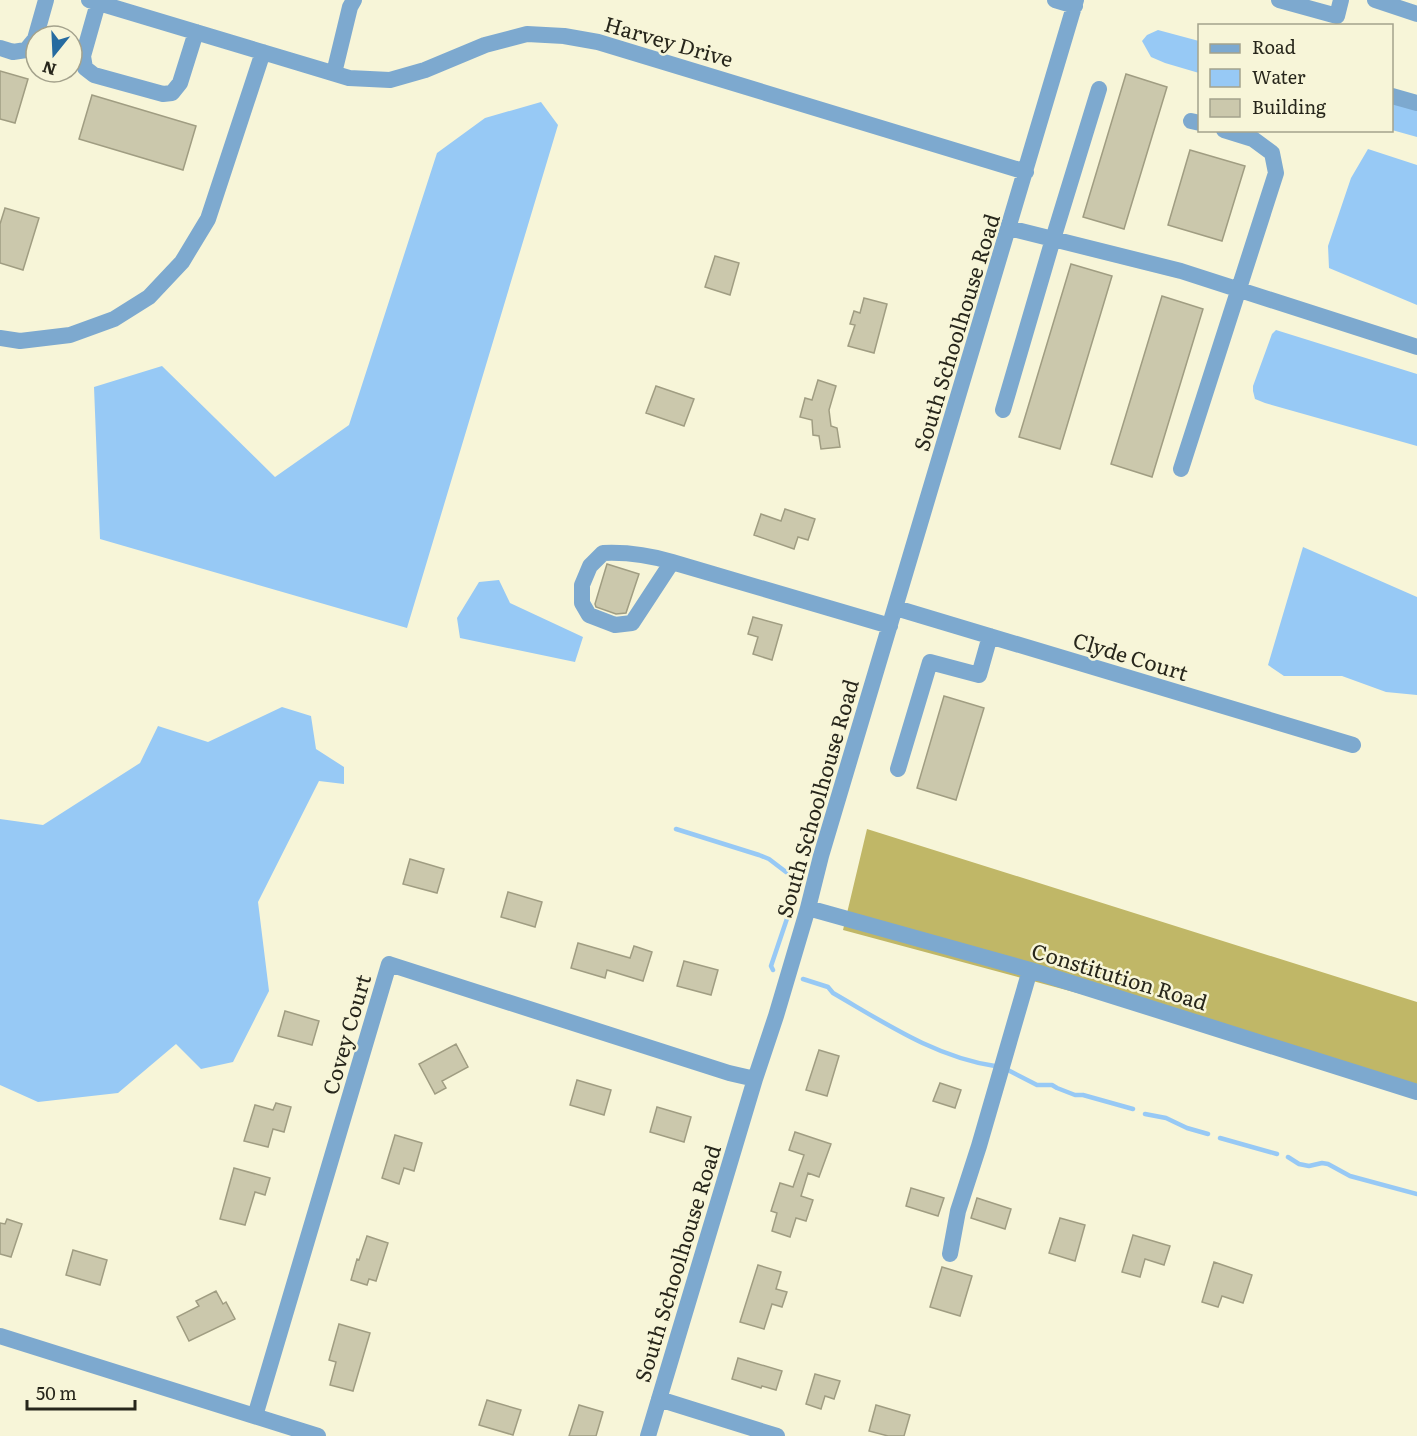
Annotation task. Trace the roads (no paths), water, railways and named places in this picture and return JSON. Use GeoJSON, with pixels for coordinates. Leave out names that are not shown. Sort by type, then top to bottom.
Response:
{"type":"FeatureCollection","features":[{"type":"Feature","properties":{"kind":"street"},"geometry":{"type":"LineString","coordinates":[[0,48],[13,51],[26,50],[35,39],[46,0]]}},
{"type":"Feature","properties":{"kind":"street"},"geometry":{"type":"LineString","coordinates":[[334,73],[350,7],[354,0]]}},
{"type":"Feature","properties":{"kind":"street"},"geometry":{"type":"LineString","coordinates":[[1055,0],[1075,3]]}},
{"type":"Feature","properties":{"kind":"street"},"geometry":{"type":"LineString","coordinates":[[1279,0],[1337,14]]}},
{"type":"Feature","properties":{"kind":"street"},"geometry":{"type":"LineString","coordinates":[[1374,0],[1417,14]]}},
{"type":"Feature","properties":{"kind":"street"},"geometry":{"type":"LineString","coordinates":[[94,1],[83,56],[85,68],[94,75],[163,94],[172,93],[180,83],[196,32]]}},
{"type":"Feature","properties":{"kind":"street","name":"Harvey Drive"},"geometry":{"type":"LineString","coordinates":[[94,1],[349,78],[390,80],[425,70],[485,45],[527,34],[564,36],[598,42],[1026,172]]}},
{"type":"Feature","properties":{"kind":"street","name":"South Schoolhouse Road"},"geometry":{"type":"LineString","coordinates":[[648,1436],[776,1016],[821,856],[1075,3]]}},
{"type":"Feature","properties":{"kind":"street"},"geometry":{"type":"LineString","coordinates":[[0,338],[20,341],[70,335],[114,319],[149,297],[182,262],[208,219],[263,52]]}},
{"type":"Feature","properties":{"kind":"street"},"geometry":{"type":"LineString","coordinates":[[1003,410],[1099,89]]}},
{"type":"Feature","properties":{"kind":"street"},"geometry":{"type":"LineString","coordinates":[[1393,96],[1417,103]]}},
{"type":"Feature","properties":{"kind":"street"},"geometry":{"type":"LineString","coordinates":[[1181,469],[1276,173],[1272,153],[1253,139],[1230,132]]}},
{"type":"Feature","properties":{"kind":"street"},"geometry":{"type":"LineString","coordinates":[[1009,228],[1181,272],[1417,347]]}},
{"type":"Feature","properties":{"kind":"street"},"geometry":{"type":"LineString","coordinates":[[672,562],[632,623],[615,625],[589,615],[582,603],[582,585],[590,566],[603,553],[619,552],[656,557],[890,626]]}},
{"type":"Feature","properties":{"kind":"street","name":"Clyde Court"},"geometry":{"type":"LineString","coordinates":[[896,608],[1353,745]]}},
{"type":"Feature","properties":{"kind":"street"},"geometry":{"type":"LineString","coordinates":[[898,769],[930,662],[979,675],[990,636]]}},
{"type":"Feature","properties":{"kind":"street","name":"Constitution Road"},"geometry":{"type":"LineString","coordinates":[[808,908],[1030,970],[1417,1092]]}},
{"type":"Feature","properties":{"kind":"street","name":"Covey Court"},"geometry":{"type":"LineString","coordinates":[[255,1416],[389,964],[755,1079]]}},
{"type":"Feature","properties":{"kind":"street"},"geometry":{"type":"LineString","coordinates":[[950,1254],[958,1211],[1030,970]]}},
{"type":"Feature","properties":{"kind":"street"},"geometry":{"type":"LineString","coordinates":[[0,1336],[318,1436]]}},
{"type":"Feature","properties":{"kind":"street"},"geometry":{"type":"LineString","coordinates":[[659,1399],[777,1436]]}},
{"type":"Feature","properties":{"kind":"water"},"geometry":{"type":"Polygon","coordinates":[[[1158,30],[1198,41],[1198,73],[1151,57],[1142,41],[1147,35],[1158,30]]]}},
{"type":"Feature","properties":{"kind":"water"},"geometry":{"type":"Polygon","coordinates":[[[1393,99],[1417,106],[1417,137],[1393,130],[1393,99]]]}},
{"type":"Feature","properties":{"kind":"water"},"geometry":{"type":"Polygon","coordinates":[[[541,102],[558,125],[407,628],[100,539],[94,387],[162,366],[275,477],[349,425],[437,153],[485,118],[541,102]]]}},
{"type":"Feature","properties":{"kind":"water"},"geometry":{"type":"Polygon","coordinates":[[[1368,149],[1417,165],[1417,305],[1329,268],[1328,246],[1351,178],[1368,149]]]}},
{"type":"Feature","properties":{"kind":"water"},"geometry":{"type":"Polygon","coordinates":[[[1276,330],[1417,374],[1417,446],[1255,399],[1253,386],[1272,334],[1276,330]]]}},
{"type":"Feature","properties":{"kind":"water"},"geometry":{"type":"Polygon","coordinates":[[[1303,547],[1417,597],[1417,695],[1386,692],[1342,676],[1284,676],[1268,665],[1303,547]]]}},
{"type":"Feature","properties":{"kind":"water"},"geometry":{"type":"Polygon","coordinates":[[[499,580],[510,603],[583,637],[575,662],[460,638],[457,618],[479,582],[499,580]]]}},
{"type":"Feature","properties":{"kind":"water"},"geometry":{"type":"Polygon","coordinates":[[[282,707],[311,716],[316,749],[344,767],[344,784],[319,781],[258,902],[269,991],[233,1062],[201,1069],[176,1044],[118,1093],[38,1102],[0,1085],[0,819],[43,825],[140,763],[158,726],[208,742],[282,707]]]}},
{"type":"Feature","properties":{"kind":"waterway"},"geometry":{"type":"LineString","coordinates":[[676,829],[759,855],[769,859],[786,872]]}},
{"type":"Feature","properties":{"kind":"waterway"},"geometry":{"type":"LineString","coordinates":[[773,970],[771,966],[798,886],[798,879],[794,877]]}},
{"type":"Feature","properties":{"kind":"waterway"},"geometry":{"type":"LineString","coordinates":[[803,979],[828,987],[833,993],[872,1016],[931,1047],[973,1062],[995,1066]]}},
{"type":"Feature","properties":{"kind":"waterway"},"geometry":{"type":"LineString","coordinates":[[1006,1069],[1037,1085],[1052,1085],[1075,1095],[1083,1095],[1133,1109]]}},
{"type":"Feature","properties":{"kind":"waterway"},"geometry":{"type":"LineString","coordinates":[[1145,1114],[1166,1118],[1187,1128],[1208,1134]]}},
{"type":"Feature","properties":{"kind":"waterway"},"geometry":{"type":"LineString","coordinates":[[1220,1138],[1277,1154]]}},
{"type":"Feature","properties":{"kind":"waterway"},"geometry":{"type":"LineString","coordinates":[[1288,1157],[1299,1164],[1309,1166],[1328,1164],[1350,1176],[1417,1194]]}}]}
